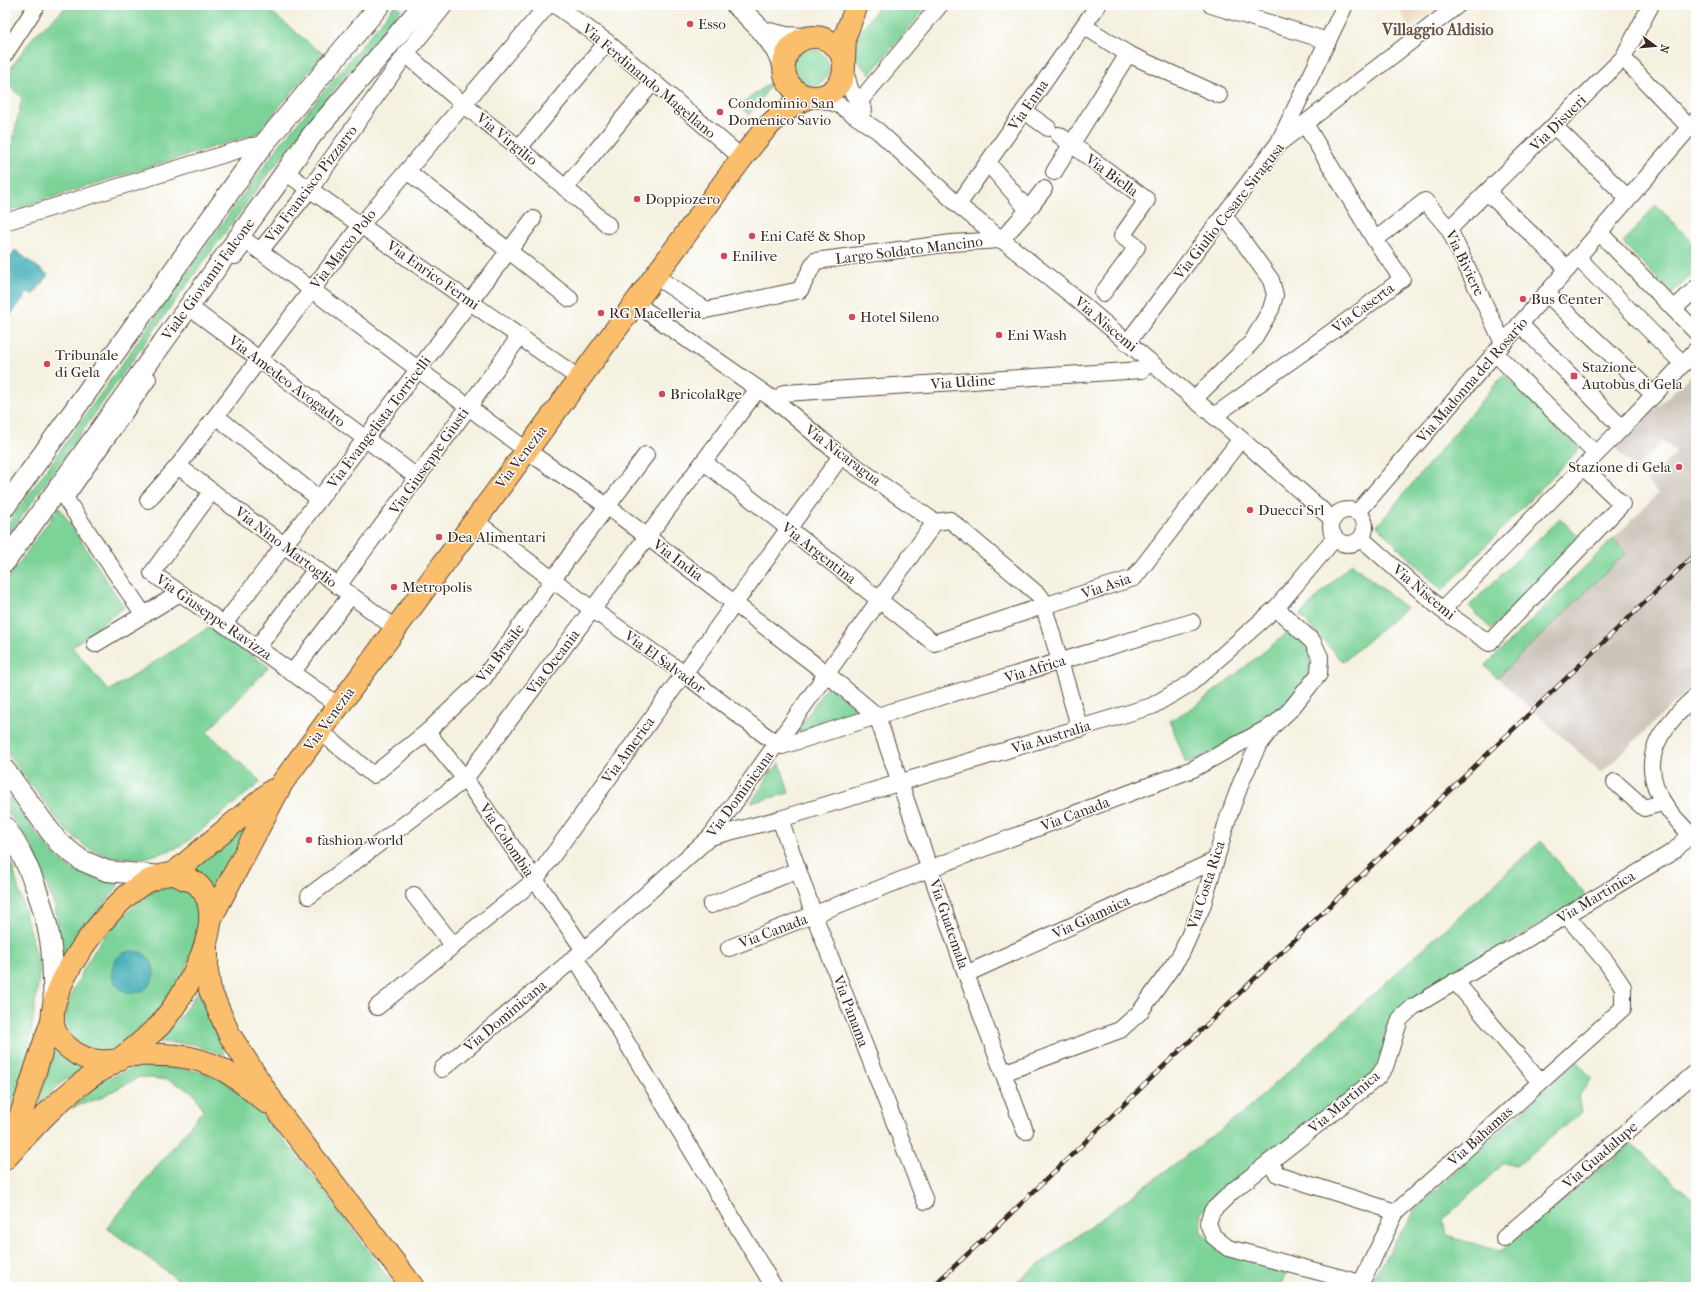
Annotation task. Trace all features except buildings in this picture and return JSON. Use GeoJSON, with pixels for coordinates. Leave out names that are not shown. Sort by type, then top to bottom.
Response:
{"type":"FeatureCollection","features":[{"type":"Feature","properties":{"kind":"main road"},"geometry":{"type":"LineString","coordinates":[[761,133],[778,95],[788,52],[792,46],[828,29],[856,5]]}},
{"type":"Feature","properties":{"kind":"main road"},"geometry":{"type":"LineString","coordinates":[[761,133],[782,112],[796,103],[812,97],[824,96],[833,91],[839,84],[843,75],[845,36],[856,5]]}},
{"type":"Feature","properties":{"kind":"main road"},"geometry":{"type":"LineString","coordinates":[[809,38],[822,38],[833,44],[841,53],[844,63]]}},
{"type":"Feature","properties":{"kind":"main road"},"geometry":{"type":"LineString","coordinates":[[784,70],[788,82],[793,89],[800,94],[812,97]]}},
{"type":"Feature","properties":{"kind":"main road","name":"Via Venezia"},"geometry":{"type":"LineString","coordinates":[[5,1158],[50,1110],[85,1080],[122,1057],[160,1025],[199,963],[210,927],[282,783],[761,133]]}},
{"type":"Feature","properties":{"kind":"main road","name":"Via Venezia"},"geometry":{"type":"LineString","coordinates":[[5,1158],[21,1117],[64,979],[78,953],[96,926],[118,904],[140,886],[167,875],[282,783]]}},
{"type":"Feature","properties":{"kind":"main road"},"geometry":{"type":"LineString","coordinates":[[167,875],[196,883],[206,895],[210,927],[207,971],[210,990],[229,1034],[281,1114],[413,1287]]}},
{"type":"Feature","properties":{"kind":"main road"},"geometry":{"type":"LineString","coordinates":[[53,1011],[55,1032],[65,1046],[77,1054],[91,1060],[104,1062],[122,1057],[175,1055],[205,1062],[230,1074],[281,1114]]}},
{"type":"Feature","properties":{"kind":"street"},"geometry":{"type":"LineString","coordinates":[[5,54],[10,35],[36,5]]}},
{"type":"Feature","properties":{"kind":"street"},"geometry":{"type":"LineString","coordinates":[[5,507],[263,145],[380,5]]}},
{"type":"Feature","properties":{"kind":"street","name":"Viale Giovanni Falcone"},"geometry":{"type":"LineString","coordinates":[[5,562],[61,494],[312,134],[423,5]]}},
{"type":"Feature","properties":{"kind":"street","name":"Via Francisco Pizzarro"},"geometry":{"type":"LineString","coordinates":[[61,494],[196,312],[246,241],[260,251],[310,189],[406,54],[445,5]]}},
{"type":"Feature","properties":{"kind":"street","name":"Via Marco Polo"},"geometry":{"type":"LineString","coordinates":[[148,500],[178,466],[361,225],[548,5]]}},
{"type":"Feature","properties":{"kind":"street","name":"Via Ferdinando Magellano"},"geometry":{"type":"LineString","coordinates":[[555,5],[607,42],[742,158]]}},
{"type":"Feature","properties":{"kind":"street"},"geometry":{"type":"LineString","coordinates":[[736,5],[765,32],[779,54],[784,70]]}},
{"type":"Feature","properties":{"kind":"street"},"geometry":{"type":"LineString","coordinates":[[859,102],[940,5]]}},
{"type":"Feature","properties":{"kind":"street","name":"Via Enna"},"geometry":{"type":"LineString","coordinates":[[958,205],[1098,5]]}},
{"type":"Feature","properties":{"kind":"street"},"geometry":{"type":"LineString","coordinates":[[1212,5],[1328,41]]}},
{"type":"Feature","properties":{"kind":"street"},"geometry":{"type":"LineString","coordinates":[[1277,145],[1345,5]]}},
{"type":"Feature","properties":{"kind":"street","name":"Via Giulio Cesare Siragusa"},"geometry":{"type":"LineString","coordinates":[[1127,343],[1277,145],[1458,5]]}},
{"type":"Feature","properties":{"kind":"street","name":"Via Disueri"},"geometry":{"type":"LineString","coordinates":[[1449,229],[1623,58],[1651,5]]}},
{"type":"Feature","properties":{"kind":"street"},"geometry":{"type":"LineString","coordinates":[[1084,26],[1128,54],[1219,95]]}},
{"type":"Feature","properties":{"kind":"street"},"geometry":{"type":"LineString","coordinates":[[765,32],[786,37],[809,38]]}},
{"type":"Feature","properties":{"kind":"street"},"geometry":{"type":"LineString","coordinates":[[519,148],[607,42]]}},
{"type":"Feature","properties":{"kind":"street","name":"Via Virgilio"},"geometry":{"type":"LineString","coordinates":[[406,54],[463,104],[519,148],[608,225]]}},
{"type":"Feature","properties":{"kind":"street"},"geometry":{"type":"LineString","coordinates":[[1054,172],[1059,135],[1128,54]]}},
{"type":"Feature","properties":{"kind":"street"},"geometry":{"type":"LineString","coordinates":[[1623,58],[1693,123]]}},
{"type":"Feature","properties":{"kind":"street"},"geometry":{"type":"LineString","coordinates":[[844,63],[850,90],[878,131]]}},
{"type":"Feature","properties":{"kind":"street"},"geometry":{"type":"LineString","coordinates":[[565,188],[653,82]]}},
{"type":"Feature","properties":{"kind":"street"},"geometry":{"type":"LineString","coordinates":[[812,97],[839,105],[878,131]]}},
{"type":"Feature","properties":{"kind":"street","name":"Via Biella"},"geometry":{"type":"LineString","coordinates":[[1024,111],[1147,200],[1122,236],[1137,247],[1103,293]]}},
{"type":"Feature","properties":{"kind":"street","name":"Via Madonna del Rosario"},"geometry":{"type":"LineString","coordinates":[[1358,512],[1693,123]]}},
{"type":"Feature","properties":{"kind":"street","name":"Via Caserta"},"geometry":{"type":"LineString","coordinates":[[1214,416],[1358,313],[1402,279],[1375,240],[1305,124]]}},
{"type":"Feature","properties":{"kind":"street"},"geometry":{"type":"LineString","coordinates":[[1554,126],[1628,198]]}},
{"type":"Feature","properties":{"kind":"street","name":"Via Niscemi"},"geometry":{"type":"LineString","coordinates":[[878,131],[958,205],[1074,297],[1241,439],[1332,519]]}},
{"type":"Feature","properties":{"kind":"street"},"geometry":{"type":"LineString","coordinates":[[5,222],[244,148],[263,145]]}},
{"type":"Feature","properties":{"kind":"street"},"geometry":{"type":"LineString","coordinates":[[988,163],[1028,210]]}},
{"type":"Feature","properties":{"kind":"street"},"geometry":{"type":"LineString","coordinates":[[407,171],[570,299]]}},
{"type":"Feature","properties":{"kind":"street","name":"Via Enrico Fermi"},"geometry":{"type":"LineString","coordinates":[[285,172],[580,378]]}},
{"type":"Feature","properties":{"kind":"street"},"geometry":{"type":"LineString","coordinates":[[1001,240],[1028,210],[1044,189]]}},
{"type":"Feature","properties":{"kind":"street"},"geometry":{"type":"LineString","coordinates":[[1487,192],[1572,263],[1683,364]]}},
{"type":"Feature","properties":{"kind":"street","name":"Via Biviere"},"geometry":{"type":"LineString","coordinates":[[1375,240],[1425,201],[1449,229],[1499,348],[1596,454]]}},
{"type":"Feature","properties":{"kind":"street"},"geometry":{"type":"LineString","coordinates":[[1194,400],[1252,342],[1272,309],[1275,295],[1271,280],[1224,215]]}},
{"type":"Feature","properties":{"kind":"street","name":"Via Evangelista Torricelli"},"geometry":{"type":"LineString","coordinates":[[224,624],[533,219]]}},
{"type":"Feature","properties":{"kind":"street"},"geometry":{"type":"LineString","coordinates":[[1599,232],[1696,332]]}},
{"type":"Feature","properties":{"kind":"street","name":"Largo Soldato Mancino"},"geometry":{"type":"LineString","coordinates":[[655,276],[706,310],[800,290],[815,261],[952,243],[1001,240]]}},
{"type":"Feature","properties":{"kind":"street","name":"Via India"},"geometry":{"type":"LineString","coordinates":[[260,251],[526,450],[607,506],[827,674],[877,716]]}},
{"type":"Feature","properties":{"kind":"street"},"geometry":{"type":"LineString","coordinates":[[1674,309],[1696,288]]}},
{"type":"Feature","properties":{"kind":"street"},"geometry":{"type":"LineString","coordinates":[[1546,293],[1654,395]]}},
{"type":"Feature","properties":{"kind":"street","name":"Via Nicaragua"},"geometry":{"type":"LineString","coordinates":[[635,303],[777,402],[841,456],[935,522]]}},
{"type":"Feature","properties":{"kind":"street","name":"Via Amedeo Avogadro"},"geometry":{"type":"LineString","coordinates":[[196,312],[258,360],[418,478]]}},
{"type":"Feature","properties":{"kind":"street"},"geometry":{"type":"LineString","coordinates":[[1520,324],[1622,428]]}},
{"type":"Feature","properties":{"kind":"street","name":"Via Giuseppe Giusti"},"geometry":{"type":"LineString","coordinates":[[338,586],[520,336]]}},
{"type":"Feature","properties":{"kind":"street"},"geometry":{"type":"LineString","coordinates":[[1442,610],[1622,428],[1696,350]]}},
{"type":"Feature","properties":{"kind":"street","name":"Via Udine"},"geometry":{"type":"LineString","coordinates":[[777,402],[784,393],[1142,370],[1150,362]]}},
{"type":"Feature","properties":{"kind":"street","name":"Via Oceania"},"geometry":{"type":"LineString","coordinates":[[309,896],[465,778],[758,389]]}},
{"type":"Feature","properties":{"kind":"street"},"geometry":{"type":"LineString","coordinates":[[216,416],[320,499]]}},
{"type":"Feature","properties":{"kind":"street","name":"Via Asia"},"geometry":{"type":"LineString","coordinates":[[934,643],[1134,578],[1241,439]]}},
{"type":"Feature","properties":{"kind":"street","name":"Via Brasile"},"geometry":{"type":"LineString","coordinates":[[320,731],[372,775],[427,732],[483,679],[607,506],[646,455]]}},
{"type":"Feature","properties":{"kind":"street","name":"Via America"},"geometry":{"type":"LineString","coordinates":[[377,1007],[534,880],[683,673],[790,529],[841,456]]}},
{"type":"Feature","properties":{"kind":"street","name":"Via Argentina"},"geometry":{"type":"LineString","coordinates":[[704,462],[934,643]]}},
{"type":"Feature","properties":{"kind":"street","name":"Via Nino Martoglio"},"geometry":{"type":"LineString","coordinates":[[178,466],[395,628]]}},
{"type":"Feature","properties":{"kind":"street","name":"Via Niscemi"},"geometry":{"type":"LineString","coordinates":[[1361,538],[1442,610],[1490,643],[1622,504],[1583,467]]}},
{"type":"Feature","properties":{"kind":"street","name":"Via Giuseppe Ravizza"},"geometry":{"type":"LineString","coordinates":[[212,491],[152,573],[339,706]]}},
{"type":"Feature","properties":{"kind":"street"},"geometry":{"type":"LineString","coordinates":[[61,494],[144,615]]}},
{"type":"Feature","properties":{"kind":"street"},"geometry":{"type":"LineString","coordinates":[[1350,509],[1358,512],[1365,524],[1361,538],[1348,544],[1335,538],[1330,526],[1332,519],[1337,513],[1350,509]]}},
{"type":"Feature","properties":{"kind":"street"},"geometry":{"type":"LineString","coordinates":[[935,522],[950,520],[1041,597],[1080,729]]}},
{"type":"Feature","properties":{"kind":"street","name":"Via El Salvador"},"geometry":{"type":"LineString","coordinates":[[475,521],[593,610],[683,673],[777,743]]}},
{"type":"Feature","properties":{"kind":"street","name":"Via Dominicana"},"geometry":{"type":"LineString","coordinates":[[442,1069],[580,953],[710,837],[935,522]]}},
{"type":"Feature","properties":{"kind":"street","name":"Via Australia"},"geometry":{"type":"LineString","coordinates":[[710,837],[780,819],[1152,706],[1191,683],[1276,608],[1335,538]]}},
{"type":"Feature","properties":{"kind":"street"},"geometry":{"type":"LineString","coordinates":[[257,648],[316,569]]}},
{"type":"Feature","properties":{"kind":"street"},"geometry":{"type":"LineString","coordinates":[[96,644],[180,593]]}},
{"type":"Feature","properties":{"kind":"street"},"geometry":{"type":"LineString","coordinates":[[292,673],[351,595]]}},
{"type":"Feature","properties":{"kind":"street","name":"Via Canada"},"geometry":{"type":"LineString","coordinates":[[729,948],[929,869],[1193,769],[1275,724],[1294,705],[1319,674],[1320,657],[1313,642],[1276,608]]}},
{"type":"Feature","properties":{"kind":"street","name":"Via Africa"},"geometry":{"type":"LineString","coordinates":[[777,743],[782,746],[877,716],[1192,622]]}},
{"type":"Feature","properties":{"kind":"street"},"geometry":{"type":"LineString","coordinates":[[1694,837],[1674,818],[1662,803],[1654,783],[1652,770],[1655,748],[1667,726],[1696,696]]}},
{"type":"Feature","properties":{"kind":"street","name":"Via Guatemala"},"geometry":{"type":"LineString","coordinates":[[877,716],[966,974],[1025,1131]]}},
{"type":"Feature","properties":{"kind":"street","name":"Via Costa Rica"},"geometry":{"type":"LineString","coordinates":[[1003,1073],[1120,1030],[1140,1012],[1181,954],[1202,907],[1228,818],[1242,780],[1256,748],[1275,724]]}},
{"type":"Feature","properties":{"kind":"street","name":"Via Colombia"},"geometry":{"type":"LineString","coordinates":[[427,732],[465,778],[534,880],[580,953],[774,1287]]}},
{"type":"Feature","properties":{"kind":"street"},"geometry":{"type":"LineString","coordinates":[[5,770],[58,842],[81,860],[107,871],[167,875]]}},
{"type":"Feature","properties":{"kind":"street"},"geometry":{"type":"LineString","coordinates":[[1615,782],[1644,808],[1662,803]]}},
{"type":"Feature","properties":{"kind":"street","name":"Via Panama"},"geometry":{"type":"LineString","coordinates":[[780,819],[814,915],[925,1201]]}},
{"type":"Feature","properties":{"kind":"street"},"geometry":{"type":"LineString","coordinates":[[5,827],[14,839],[25,861],[44,915],[52,954],[53,1011]]}},
{"type":"Feature","properties":{"kind":"street","name":"Via Martinica"},"geometry":{"type":"LineString","coordinates":[[1356,1285],[1228,1248],[1213,1236],[1208,1223],[1212,1210],[1235,1189],[1377,1078],[1385,1067],[1400,1019],[1413,1007],[1674,851],[1694,837]]}},
{"type":"Feature","properties":{"kind":"street","name":"Via Giamaica"},"geometry":{"type":"LineString","coordinates":[[966,974],[1216,860]]}},
{"type":"Feature","properties":{"kind":"street"},"geometry":{"type":"LineString","coordinates":[[711,905],[798,870]]}},
{"type":"Feature","properties":{"kind":"street"},"geometry":{"type":"LineString","coordinates":[[414,895],[453,945]]}},
{"type":"Feature","properties":{"kind":"street","name":"Via Bahamas"},"geometry":{"type":"LineString","coordinates":[[1356,1285],[1396,1212],[1623,1008],[1623,987],[1607,963],[1566,915]]}},
{"type":"Feature","properties":{"kind":"street"},"geometry":{"type":"LineString","coordinates":[[1455,981],[1540,1082]]}},
{"type":"Feature","properties":{"kind":"street","name":"Via Guadalupe"},"geometry":{"type":"LineString","coordinates":[[1504,1238],[1696,1072]]}},
{"type":"Feature","properties":{"kind":"street"},"geometry":{"type":"LineString","coordinates":[[1270,1162],[1276,1174],[1396,1212]]}},
{"type":"Feature","properties":{"kind":"shaded area"},"geometry":{"type":"Polygon","coordinates":[[[1399,5],[1445,5],[1409,29],[1399,5]]]}},
{"type":"Feature","properties":{"kind":"shaded area"},"geometry":{"type":"Polygon","coordinates":[[[1696,370],[1696,682],[1601,773],[1485,666],[1658,494],[1647,481],[1676,453],[1663,441],[1635,469],[1615,448],[1696,370]]]}},
{"type":"Feature","properties":{"kind":"green space"},"geometry":{"type":"Polygon","coordinates":[[[64,5],[263,5],[316,49],[324,53],[258,133],[5,212],[5,177],[22,98],[5,82],[5,76],[34,36],[64,9],[64,5]]]}},
{"type":"Feature","properties":{"kind":"green space"},"geometry":{"type":"Polygon","coordinates":[[[395,5],[401,9],[303,128],[217,243],[5,540],[5,528],[231,211],[283,141],[395,5]]]}},
{"type":"Feature","properties":{"kind":"green space"},"geometry":{"type":"Polygon","coordinates":[[[880,5],[928,5],[870,74],[850,53],[859,34],[880,5]]]}},
{"type":"Feature","properties":{"kind":"green space"},"geometry":{"type":"Polygon","coordinates":[[[810,49],[823,55],[829,68],[823,81],[810,87],[797,81],[791,68],[797,55],[810,49]]]}},
{"type":"Feature","properties":{"kind":"green space"},"geometry":{"type":"Polygon","coordinates":[[[768,84],[771,85],[749,115],[739,106],[768,84]]]}},
{"type":"Feature","properties":{"kind":"green space"},"geometry":{"type":"Polygon","coordinates":[[[1656,205],[1696,246],[1696,270],[1672,294],[1623,243],[1656,205]]]}},
{"type":"Feature","properties":{"kind":"green space"},"geometry":{"type":"Polygon","coordinates":[[[1504,374],[1580,448],[1442,591],[1377,526],[1504,374]]]}},
{"type":"Feature","properties":{"kind":"green space"},"geometry":{"type":"Polygon","coordinates":[[[59,507],[124,607],[72,647],[109,691],[210,627],[269,667],[207,732],[261,782],[180,847],[145,858],[110,857],[87,848],[65,829],[5,751],[5,583],[59,507]]]}},
{"type":"Feature","properties":{"kind":"green space"},"geometry":{"type":"Polygon","coordinates":[[[1560,518],[1582,541],[1491,629],[1469,606],[1560,518]]]}},
{"type":"Feature","properties":{"kind":"green space"},"geometry":{"type":"Polygon","coordinates":[[[1613,539],[1626,553],[1497,678],[1485,666],[1613,539]]]}},
{"type":"Feature","properties":{"kind":"green space"},"geometry":{"type":"Polygon","coordinates":[[[1351,563],[1406,608],[1343,662],[1300,615],[1351,563]]]}},
{"type":"Feature","properties":{"kind":"green space"},"geometry":{"type":"Polygon","coordinates":[[[1290,631],[1303,641],[1309,654],[1310,666],[1308,678],[1305,683],[1278,711],[1248,732],[1216,750],[1186,763],[1170,721],[1197,705],[1290,631]]]}},
{"type":"Feature","properties":{"kind":"green space"},"geometry":{"type":"Polygon","coordinates":[[[827,686],[863,713],[795,734],[827,686]]]}},
{"type":"Feature","properties":{"kind":"green space"},"geometry":{"type":"Polygon","coordinates":[[[780,763],[789,793],[751,803],[771,772],[780,763]]]}},
{"type":"Feature","properties":{"kind":"green space"},"geometry":{"type":"Polygon","coordinates":[[[5,793],[54,855],[74,871],[119,885],[90,922],[64,963],[55,907],[30,842],[5,809],[5,793]]]}},
{"type":"Feature","properties":{"kind":"green space"},"geometry":{"type":"Polygon","coordinates":[[[260,812],[214,890],[187,869],[260,812]]]}},
{"type":"Feature","properties":{"kind":"green space"},"geometry":{"type":"Polygon","coordinates":[[[1541,841],[1587,897],[1418,996],[1368,1081],[1270,1162],[1217,1193],[1201,1213],[1202,1232],[1219,1252],[1291,1270],[1278,1287],[1009,1287],[1242,1114],[1541,841]]]}},
{"type":"Feature","properties":{"kind":"green space"},"geometry":{"type":"Polygon","coordinates":[[[5,853],[11,861],[40,969],[27,1063],[5,1129],[5,853]]]}},
{"type":"Feature","properties":{"kind":"green space"},"geometry":{"type":"Polygon","coordinates":[[[169,885],[188,891],[199,902],[202,923],[183,977],[153,1017],[120,1045],[99,1052],[79,1046],[67,1032],[65,1016],[72,993],[84,968],[103,937],[136,904],[155,889],[169,885]]]}},
{"type":"Feature","properties":{"kind":"green space"},"geometry":{"type":"Polygon","coordinates":[[[200,988],[224,1055],[193,1044],[152,1042],[181,1016],[200,988]]]}},
{"type":"Feature","properties":{"kind":"green space"},"geometry":{"type":"Polygon","coordinates":[[[52,1046],[64,1060],[84,1068],[61,1083],[36,1108],[46,1077],[52,1046]]]}},
{"type":"Feature","properties":{"kind":"green space"},"geometry":{"type":"Polygon","coordinates":[[[1576,1061],[1592,1078],[1579,1096],[1582,1112],[1516,1166],[1504,1163],[1443,1220],[1446,1236],[1500,1251],[1631,1144],[1696,1202],[1696,1287],[1351,1287],[1373,1277],[1417,1207],[1576,1061]]]}},
{"type":"Feature","properties":{"kind":"green space"},"geometry":{"type":"Polygon","coordinates":[[[141,1065],[192,1070],[221,1078],[257,1108],[312,1174],[395,1287],[188,1287],[107,1228],[203,1110],[194,1093],[169,1080],[139,1077],[98,1099],[71,1108],[101,1081],[141,1065]]]}},
{"type":"Feature","properties":{"kind":"water"},"geometry":{"type":"Polygon","coordinates":[[[15,250],[48,275],[33,295],[28,292],[5,323],[5,264],[15,250]]]}},
{"type":"Feature","properties":{"kind":"water"},"geometry":{"type":"Polygon","coordinates":[[[133,951],[148,957],[154,972],[148,987],[133,993],[118,987],[112,972],[118,957],[133,951]]]}},
{"type":"Feature","properties":{"kind":"railway"},"geometry":{"type":"LineString","coordinates":[[932,1287],[1001,1223],[1696,553]]}},
{"type":"Feature","properties":{"kind":"place","name":"Esso"},"geometry":{"type":"Point","coordinates":[690,24]}},
{"type":"Feature","properties":{"kind":"place","name":"Condominio San Domenico Savio"},"geometry":{"type":"Point","coordinates":[720,112]}},
{"type":"Feature","properties":{"kind":"place","name":"Doppiozero"},"geometry":{"type":"Point","coordinates":[637,199]}},
{"type":"Feature","properties":{"kind":"place","name":"Eni Café & Shop"},"geometry":{"type":"Point","coordinates":[752,236]}},
{"type":"Feature","properties":{"kind":"place","name":"Enilive"},"geometry":{"type":"Point","coordinates":[724,256]}},
{"type":"Feature","properties":{"kind":"place","name":"Bus Center"},"geometry":{"type":"Point","coordinates":[1523,299]}},
{"type":"Feature","properties":{"kind":"place","name":"RG Macelleria"},"geometry":{"type":"Point","coordinates":[601,313]}},
{"type":"Feature","properties":{"kind":"place","name":"Hotel Sileno"},"geometry":{"type":"Point","coordinates":[852,317]}},
{"type":"Feature","properties":{"kind":"place","name":"Eni Wash"},"geometry":{"type":"Point","coordinates":[999,335]}},
{"type":"Feature","properties":{"kind":"place","name":"Tribunale di Gela"},"geometry":{"type":"Point","coordinates":[47,364]}},
{"type":"Feature","properties":{"kind":"place","name":"Stazione Autobus di Gela"},"geometry":{"type":"Point","coordinates":[1574,376]}},
{"type":"Feature","properties":{"kind":"place","name":"BricolaRge"},"geometry":{"type":"Point","coordinates":[662,394]}},
{"type":"Feature","properties":{"kind":"place","name":"Stazione di Gela"},"geometry":{"type":"Point","coordinates":[1679,467]}},
{"type":"Feature","properties":{"kind":"place","name":"Duecci Srl"},"geometry":{"type":"Point","coordinates":[1250,510]}},
{"type":"Feature","properties":{"kind":"place","name":"Dea Alimentari"},"geometry":{"type":"Point","coordinates":[439,537]}},
{"type":"Feature","properties":{"kind":"place","name":"Metropolis"},"geometry":{"type":"Point","coordinates":[394,587]}},
{"type":"Feature","properties":{"kind":"place","name":"fashion world"},"geometry":{"type":"Point","coordinates":[309,840]}},
{"type":"Feature","properties":{"kind":"district","name":"Villaggio Aldisio"},"geometry":{"type":"Point","coordinates":[1438,29]}}]}
